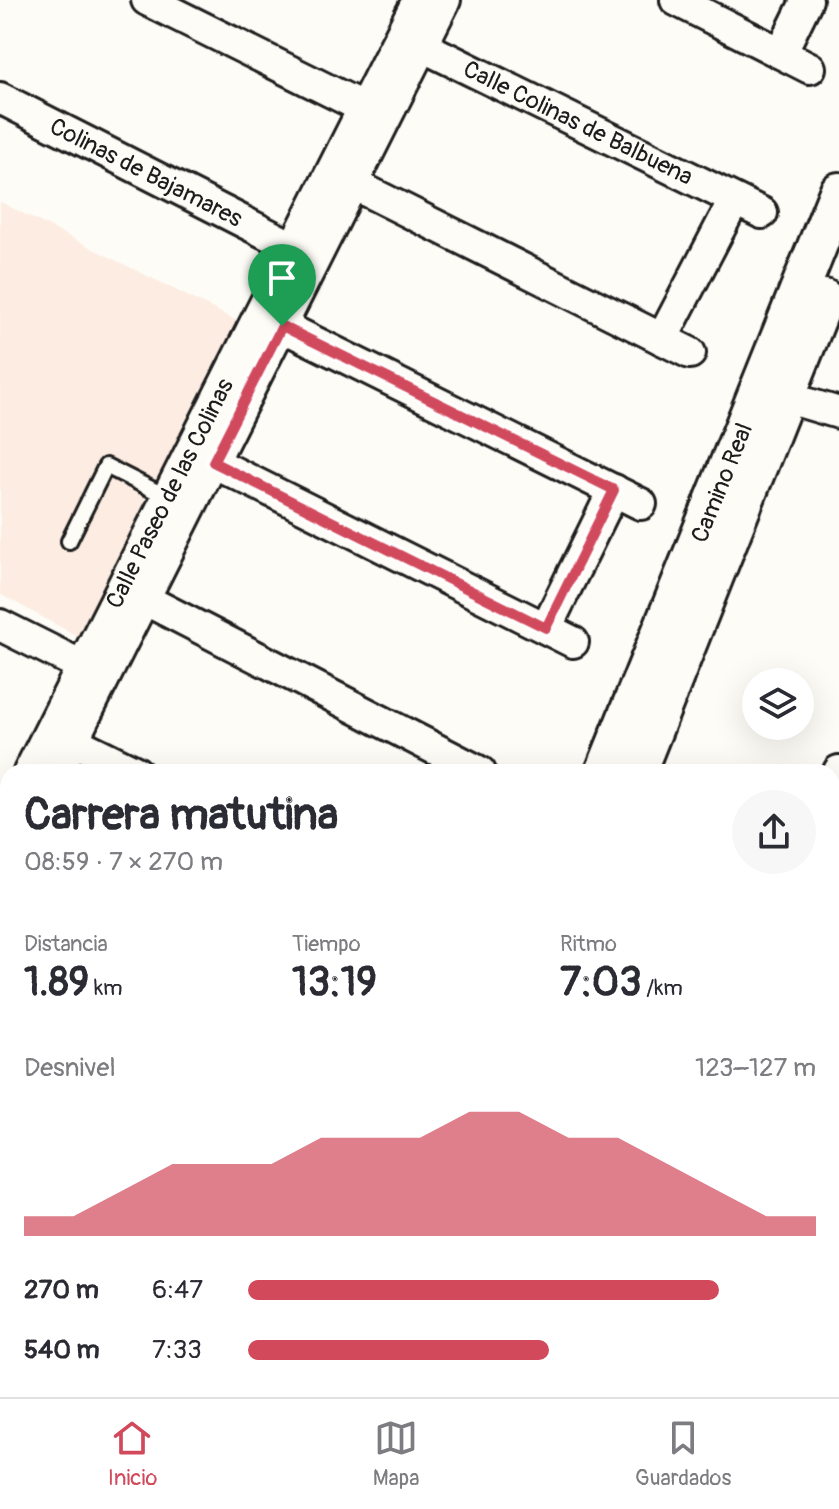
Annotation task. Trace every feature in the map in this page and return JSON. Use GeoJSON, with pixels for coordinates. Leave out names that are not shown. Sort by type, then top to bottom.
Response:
{"type":"FeatureCollection","features":[{"type":"Feature","properties":{"kind":"street"},"geometry":{"type":"LineString","coordinates":[[147,0],[364,108]]}},
{"type":"Feature","properties":{"kind":"street","name":"Calle Paseo de las Colinas"},"geometry":{"type":"LineString","coordinates":[[61,764],[73,741],[94,671],[167,497],[418,0]]}},
{"type":"Feature","properties":{"kind":"street","name":"Calle Paseo de las Colinas"},"geometry":{"type":"LineString","coordinates":[[34,764],[144,599],[445,0]]}},
{"type":"Feature","properties":{"kind":"street"},"geometry":{"type":"LineString","coordinates":[[676,0],[810,68]]}},
{"type":"Feature","properties":{"kind":"street"},"geometry":{"type":"LineString","coordinates":[[781,53],[807,0]]}},
{"type":"Feature","properties":{"kind":"street","name":"Calle Colinas de Balbuena"},"geometry":{"type":"LineString","coordinates":[[422,46],[762,213]]}},
{"type":"Feature","properties":{"kind":"street","name":"Colinas de Bajamares"},"geometry":{"type":"LineString","coordinates":[[0,98],[293,247]]}},
{"type":"Feature","properties":{"kind":"street"},"geometry":{"type":"LineString","coordinates":[[353,184],[690,353]]}},
{"type":"Feature","properties":{"kind":"street","name":"Camino Real"},"geometry":{"type":"LineString","coordinates":[[634,764],[839,192]]}},
{"type":"Feature","properties":{"kind":"street"},"geometry":{"type":"LineString","coordinates":[[662,339],[734,201]]}},
{"type":"Feature","properties":{"kind":"street","name":"Camino Real"},"geometry":{"type":"LineString","coordinates":[[634,764],[839,261]]}},
{"type":"Feature","properties":{"kind":"street"},"geometry":{"type":"LineString","coordinates":[[282,326],[641,504]]}},
{"type":"Feature","properties":{"kind":"street"},"geometry":{"type":"LineString","coordinates":[[785,397],[839,413]]}},
{"type":"Feature","properties":{"kind":"street"},"geometry":{"type":"LineString","coordinates":[[213,462],[573,642]]}},
{"type":"Feature","properties":{"kind":"street"},"geometry":{"type":"LineString","coordinates":[[546,628],[614,490]]}},
{"type":"Feature","properties":{"kind":"street"},"geometry":{"type":"LineString","coordinates":[[144,599],[464,764]]}},
{"type":"Feature","properties":{"kind":"street"},"geometry":{"type":"LineString","coordinates":[[0,625],[94,671]]}},
{"type":"Feature","properties":{"kind":"street"},"geometry":{"type":"LineString","coordinates":[[73,741],[120,764]]}},
{"type":"Feature","properties":{"kind":"lane"},"geometry":{"type":"LineString","coordinates":[[69,541],[106,466],[167,497]]}},
{"type":"Feature","properties":{"kind":"shaded area"},"geometry":{"type":"Polygon","coordinates":[[[0,202],[239,322],[79,637],[0,594],[0,202]]]}},
{"type":"Feature","properties":{"kind":"route"},"geometry":{"type":"LineString","coordinates":[[282,326],[614,490],[546,628],[213,462],[282,326]]}}]}
